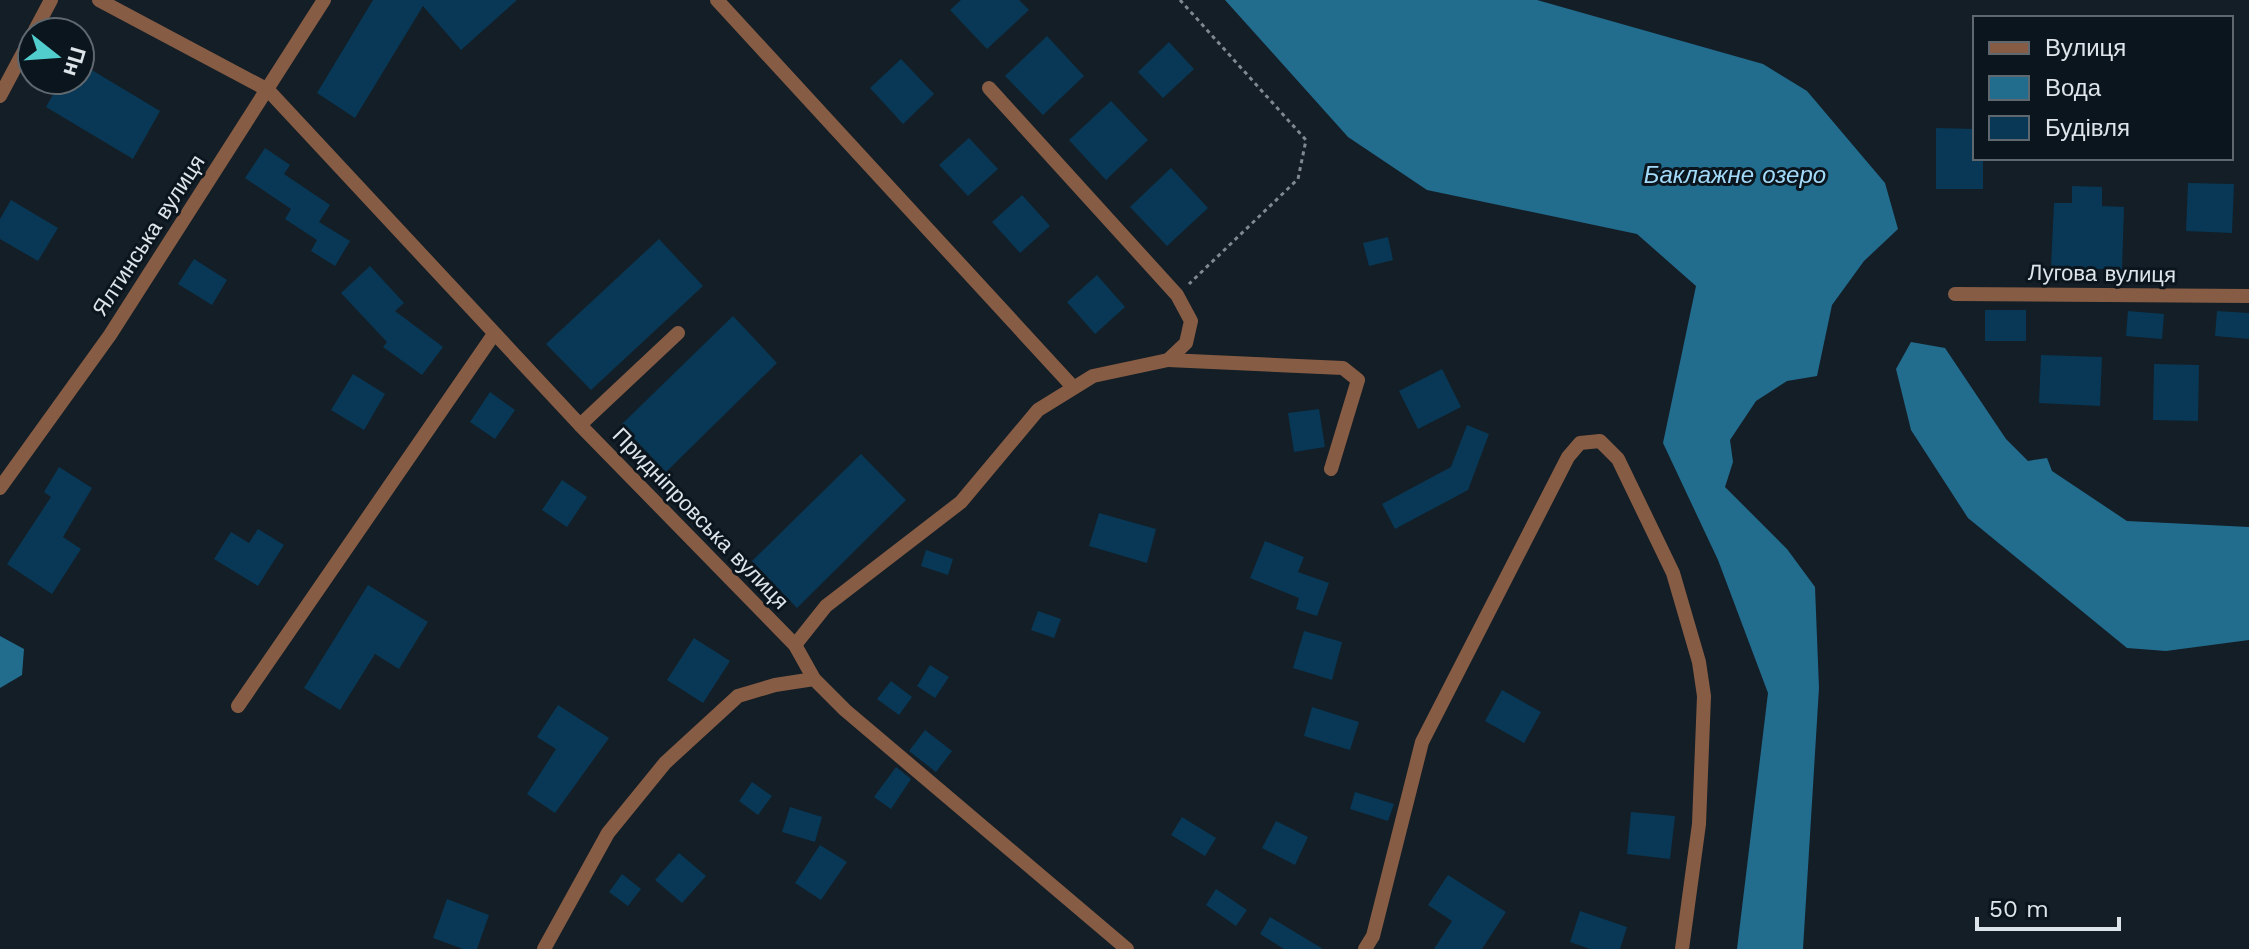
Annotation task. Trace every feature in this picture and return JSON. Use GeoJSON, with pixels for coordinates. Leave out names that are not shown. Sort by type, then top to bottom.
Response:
{"type":"FeatureCollection","features":[{"type":"Feature","properties":{"kind":"street","name":"Придніпровська вулиця"},"geometry":{"type":"LineString","coordinates":[[99,0],[268,90],[580,425],[795,645],[814,679],[845,710],[1127,949]]}},
{"type":"Feature","properties":{"kind":"street","name":"Ялтинська вулиця"},"geometry":{"type":"LineString","coordinates":[[0,488],[110,335],[324,0]]}},
{"type":"Feature","properties":{"kind":"street"},"geometry":{"type":"LineString","coordinates":[[717,0],[1073,387]]}},
{"type":"Feature","properties":{"kind":"street"},"geometry":{"type":"LineString","coordinates":[[0,96],[16,66]]}},
{"type":"Feature","properties":{"kind":"street"},"geometry":{"type":"LineString","coordinates":[[989,88],[1177,295],[1191,321],[1186,343],[1168,360]]}},
{"type":"Feature","properties":{"kind":"street","name":"Лугова вулиця"},"geometry":{"type":"LineString","coordinates":[[1955,294],[2249,296]]}},
{"type":"Feature","properties":{"kind":"street"},"geometry":{"type":"LineString","coordinates":[[580,425],[678,333]]}},
{"type":"Feature","properties":{"kind":"street"},"geometry":{"type":"LineString","coordinates":[[238,706],[494,334]]}},
{"type":"Feature","properties":{"kind":"street"},"geometry":{"type":"LineString","coordinates":[[795,645],[826,606],[961,502],[1038,410],[1093,376],[1168,360],[1343,368],[1358,380],[1331,469]]}},
{"type":"Feature","properties":{"kind":"street"},"geometry":{"type":"LineString","coordinates":[[1365,949],[1373,936],[1422,742],[1568,457],[1580,443],[1600,441],[1618,459],[1673,573],[1699,662],[1704,696],[1699,824],[1682,949]]}},
{"type":"Feature","properties":{"kind":"street"},"geometry":{"type":"LineString","coordinates":[[544,949],[608,833],[665,763],[738,696],[775,685],[814,679]]}},
{"type":"Feature","properties":{"kind":"path"},"geometry":{"type":"LineString","coordinates":[[1177,295],[1298,179],[1306,140],[1180,0]]}},
{"type":"Feature","properties":{"kind":"water","name":"Баклажне озеро"},"geometry":{"type":"Polygon","coordinates":[[[1225,0],[1537,0],[1763,64],[1807,91],[1885,183],[1898,229],[1864,261],[1832,305],[1817,376],[1787,381],[1756,401],[1730,440],[1733,462],[1725,487],[1787,549],[1815,587],[1819,688],[1803,949],[1737,949],[1768,693],[1718,560],[1663,443],[1696,286],[1637,234],[1427,190],[1348,137],[1225,0]]]}},
{"type":"Feature","properties":{"kind":"water"},"geometry":{"type":"Polygon","coordinates":[[[1911,342],[1945,348],[2006,439],[2028,461],[2047,458],[2052,471],[2127,521],[2249,527],[2249,640],[2166,651],[2127,648],[1968,518],[1911,430],[1896,369],[1911,342]]]}},
{"type":"Feature","properties":{"kind":"water"},"geometry":{"type":"Polygon","coordinates":[[[0,636],[24,649],[22,675],[0,688],[0,636]]]}},
{"type":"Feature","properties":{"kind":"building"},"geometry":{"type":"Polygon","coordinates":[[[373,0],[517,0],[461,50],[423,6],[355,118],[317,93],[373,0]]]}},
{"type":"Feature","properties":{"kind":"building"},"geometry":{"type":"Polygon","coordinates":[[[961,0],[1019,0],[1029,10],[987,49],[950,10],[961,0]]]}},
{"type":"Feature","properties":{"kind":"building"},"geometry":{"type":"Polygon","coordinates":[[[1047,36],[1084,76],[1043,115],[1005,76],[1047,36]]]}},
{"type":"Feature","properties":{"kind":"building"},"geometry":{"type":"Polygon","coordinates":[[[1169,42],[1194,69],[1163,98],[1138,72],[1169,42]]]}},
{"type":"Feature","properties":{"kind":"building"},"geometry":{"type":"Polygon","coordinates":[[[901,59],[934,94],[903,124],[870,88],[901,59]]]}},
{"type":"Feature","properties":{"kind":"building"},"geometry":{"type":"Polygon","coordinates":[[[96,73],[160,111],[133,159],[46,107],[52,96],[96,96],[96,73]]]}},
{"type":"Feature","properties":{"kind":"building"},"geometry":{"type":"Polygon","coordinates":[[[1111,101],[1148,140],[1106,180],[1069,140],[1111,101]]]}},
{"type":"Feature","properties":{"kind":"building"},"geometry":{"type":"Polygon","coordinates":[[[1936,128],[1973,129],[1973,160],[1983,160],[1983,189],[1936,189],[1936,128]]]}},
{"type":"Feature","properties":{"kind":"building"},"geometry":{"type":"Polygon","coordinates":[[[969,138],[998,169],[968,196],[939,165],[969,138]]]}},
{"type":"Feature","properties":{"kind":"building"},"geometry":{"type":"Polygon","coordinates":[[[265,148],[290,165],[284,174],[330,205],[319,222],[350,241],[335,266],[311,251],[317,240],[285,219],[291,209],[245,178],[265,148]]]}},
{"type":"Feature","properties":{"kind":"building"},"geometry":{"type":"Polygon","coordinates":[[[1171,168],[1208,208],[1167,246],[1130,207],[1171,168]]]}},
{"type":"Feature","properties":{"kind":"building"},"geometry":{"type":"Polygon","coordinates":[[[2188,183],[2234,184],[2232,233],[2186,231],[2188,183]]]}},
{"type":"Feature","properties":{"kind":"building"},"geometry":{"type":"Polygon","coordinates":[[[2072,186],[2102,187],[2102,206],[2124,207],[2122,270],[2051,267],[2054,203],[2072,203],[2072,186]]]}},
{"type":"Feature","properties":{"kind":"building"},"geometry":{"type":"Polygon","coordinates":[[[1022,195],[1050,226],[1020,253],[992,222],[1022,195]]]}},
{"type":"Feature","properties":{"kind":"building"},"geometry":{"type":"Polygon","coordinates":[[[11,200],[58,228],[38,261],[0,239],[0,219],[11,200]]]}},
{"type":"Feature","properties":{"kind":"building"},"geometry":{"type":"Polygon","coordinates":[[[1388,237],[1393,260],[1369,266],[1363,243],[1388,237]]]}},
{"type":"Feature","properties":{"kind":"building"},"geometry":{"type":"Polygon","coordinates":[[[659,239],[703,286],[591,390],[546,344],[659,239]]]}},
{"type":"Feature","properties":{"kind":"building"},"geometry":{"type":"Polygon","coordinates":[[[194,259],[227,280],[212,305],[178,284],[194,259]]]}},
{"type":"Feature","properties":{"kind":"building"},"geometry":{"type":"Polygon","coordinates":[[[370,266],[404,303],[395,311],[443,347],[422,375],[383,347],[387,342],[341,293],[370,266]]]}},
{"type":"Feature","properties":{"kind":"building"},"geometry":{"type":"Polygon","coordinates":[[[1097,275],[1125,307],[1095,334],[1067,302],[1097,275]]]}},
{"type":"Feature","properties":{"kind":"building"},"geometry":{"type":"Polygon","coordinates":[[[1985,310],[2026,310],[2026,341],[1985,341],[1985,310]]]}},
{"type":"Feature","properties":{"kind":"building"},"geometry":{"type":"Polygon","coordinates":[[[2128,311],[2164,314],[2162,339],[2126,336],[2128,311]]]}},
{"type":"Feature","properties":{"kind":"building"},"geometry":{"type":"Polygon","coordinates":[[[2217,311],[2249,313],[2249,339],[2215,336],[2217,311]]]}},
{"type":"Feature","properties":{"kind":"building"},"geometry":{"type":"Polygon","coordinates":[[[733,316],[777,363],[666,472],[621,425],[733,316]]]}},
{"type":"Feature","properties":{"kind":"building"},"geometry":{"type":"Polygon","coordinates":[[[2041,355],[2102,357],[2100,406],[2039,403],[2041,355]]]}},
{"type":"Feature","properties":{"kind":"building"},"geometry":{"type":"Polygon","coordinates":[[[2154,364],[2199,365],[2198,421],[2153,420],[2154,364]]]}},
{"type":"Feature","properties":{"kind":"building"},"geometry":{"type":"Polygon","coordinates":[[[1442,369],[1461,407],[1418,429],[1399,391],[1442,369]]]}},
{"type":"Feature","properties":{"kind":"building"},"geometry":{"type":"Polygon","coordinates":[[[353,374],[385,394],[364,430],[331,410],[353,374]]]}},
{"type":"Feature","properties":{"kind":"building"},"geometry":{"type":"Polygon","coordinates":[[[490,392],[515,410],[495,439],[470,422],[490,392]]]}},
{"type":"Feature","properties":{"kind":"building"},"geometry":{"type":"Polygon","coordinates":[[[1319,409],[1325,447],[1294,452],[1288,413],[1319,409]]]}},
{"type":"Feature","properties":{"kind":"building"},"geometry":{"type":"Polygon","coordinates":[[[1467,425],[1489,434],[1468,490],[1395,529],[1382,504],[1451,467],[1467,425]]]}},
{"type":"Feature","properties":{"kind":"building"},"geometry":{"type":"Polygon","coordinates":[[[861,454],[906,500],[797,608],[752,561],[861,454]]]}},
{"type":"Feature","properties":{"kind":"building"},"geometry":{"type":"Polygon","coordinates":[[[59,467],[92,488],[63,537],[81,549],[52,594],[7,564],[51,497],[44,492],[59,467]]]}},
{"type":"Feature","properties":{"kind":"building"},"geometry":{"type":"Polygon","coordinates":[[[562,480],[587,497],[567,527],[542,510],[562,480]]]}},
{"type":"Feature","properties":{"kind":"building"},"geometry":{"type":"Polygon","coordinates":[[[1099,513],[1156,529],[1147,563],[1089,546],[1099,513]]]}},
{"type":"Feature","properties":{"kind":"building"},"geometry":{"type":"Polygon","coordinates":[[[258,529],[284,545],[258,586],[214,559],[231,532],[249,543],[258,529]]]}},
{"type":"Feature","properties":{"kind":"building"},"geometry":{"type":"Polygon","coordinates":[[[1265,541],[1304,557],[1298,572],[1329,583],[1317,616],[1296,609],[1299,598],[1250,578],[1265,541]]]}},
{"type":"Feature","properties":{"kind":"building"},"geometry":{"type":"Polygon","coordinates":[[[926,550],[953,559],[948,575],[921,566],[926,550]]]}},
{"type":"Feature","properties":{"kind":"building"},"geometry":{"type":"Polygon","coordinates":[[[368,585],[428,622],[399,669],[375,654],[340,710],[304,688],[368,585]]]}},
{"type":"Feature","properties":{"kind":"building"},"geometry":{"type":"Polygon","coordinates":[[[1038,611],[1061,619],[1054,638],[1031,630],[1038,611]]]}},
{"type":"Feature","properties":{"kind":"building"},"geometry":{"type":"Polygon","coordinates":[[[1304,631],[1342,642],[1332,680],[1293,668],[1304,631]]]}},
{"type":"Feature","properties":{"kind":"building"},"geometry":{"type":"Polygon","coordinates":[[[694,638],[730,661],[703,703],[667,680],[694,638]]]}},
{"type":"Feature","properties":{"kind":"building"},"geometry":{"type":"Polygon","coordinates":[[[930,665],[949,677],[935,698],[917,686],[930,665]]]}},
{"type":"Feature","properties":{"kind":"building"},"geometry":{"type":"Polygon","coordinates":[[[891,681],[912,697],[899,715],[877,699],[891,681]]]}},
{"type":"Feature","properties":{"kind":"building"},"geometry":{"type":"Polygon","coordinates":[[[1502,690],[1541,712],[1524,743],[1485,721],[1502,690]]]}},
{"type":"Feature","properties":{"kind":"building"},"geometry":{"type":"Polygon","coordinates":[[[558,705],[609,738],[555,813],[527,794],[556,749],[537,737],[558,705]]]}},
{"type":"Feature","properties":{"kind":"building"},"geometry":{"type":"Polygon","coordinates":[[[1312,707],[1359,722],[1350,750],[1304,736],[1312,707]]]}},
{"type":"Feature","properties":{"kind":"building"},"geometry":{"type":"Polygon","coordinates":[[[925,730],[952,751],[936,772],[909,751],[925,730]]]}},
{"type":"Feature","properties":{"kind":"building"},"geometry":{"type":"Polygon","coordinates":[[[896,767],[911,779],[891,809],[874,797],[896,767]]]}},
{"type":"Feature","properties":{"kind":"building"},"geometry":{"type":"Polygon","coordinates":[[[752,782],[772,796],[758,815],[739,801],[752,782]]]}},
{"type":"Feature","properties":{"kind":"building"},"geometry":{"type":"Polygon","coordinates":[[[1355,792],[1394,804],[1388,821],[1350,809],[1355,792]]]}},
{"type":"Feature","properties":{"kind":"building"},"geometry":{"type":"Polygon","coordinates":[[[790,807],[822,817],[815,842],[782,832],[790,807]]]}},
{"type":"Feature","properties":{"kind":"building"},"geometry":{"type":"Polygon","coordinates":[[[1631,812],[1675,816],[1670,859],[1627,854],[1631,812]]]}},
{"type":"Feature","properties":{"kind":"building"},"geometry":{"type":"Polygon","coordinates":[[[1182,817],[1216,838],[1205,856],[1171,835],[1182,817]]]}},
{"type":"Feature","properties":{"kind":"building"},"geometry":{"type":"Polygon","coordinates":[[[1276,821],[1308,837],[1295,865],[1262,848],[1276,821]]]}},
{"type":"Feature","properties":{"kind":"building"},"geometry":{"type":"Polygon","coordinates":[[[820,845],[847,862],[821,900],[795,883],[820,845]]]}},
{"type":"Feature","properties":{"kind":"building"},"geometry":{"type":"Polygon","coordinates":[[[679,853],[706,876],[682,903],[655,880],[679,853]]]}},
{"type":"Feature","properties":{"kind":"building"},"geometry":{"type":"Polygon","coordinates":[[[622,874],[641,889],[628,906],[609,892],[622,874]]]}},
{"type":"Feature","properties":{"kind":"building"},"geometry":{"type":"Polygon","coordinates":[[[1448,875],[1506,912],[1482,949],[1434,949],[1452,921],[1428,905],[1448,875]]]}},
{"type":"Feature","properties":{"kind":"building"},"geometry":{"type":"Polygon","coordinates":[[[1216,889],[1247,910],[1236,926],[1206,905],[1216,889]]]}},
{"type":"Feature","properties":{"kind":"building"},"geometry":{"type":"Polygon","coordinates":[[[447,899],[489,915],[477,949],[463,949],[433,938],[447,899]]]}},
{"type":"Feature","properties":{"kind":"building"},"geometry":{"type":"Polygon","coordinates":[[[1580,911],[1627,927],[1620,949],[1590,949],[1570,942],[1580,911]]]}},
{"type":"Feature","properties":{"kind":"building"},"geometry":{"type":"Polygon","coordinates":[[[1270,917],[1323,949],[1284,949],[1260,934],[1270,917]]]}}]}
